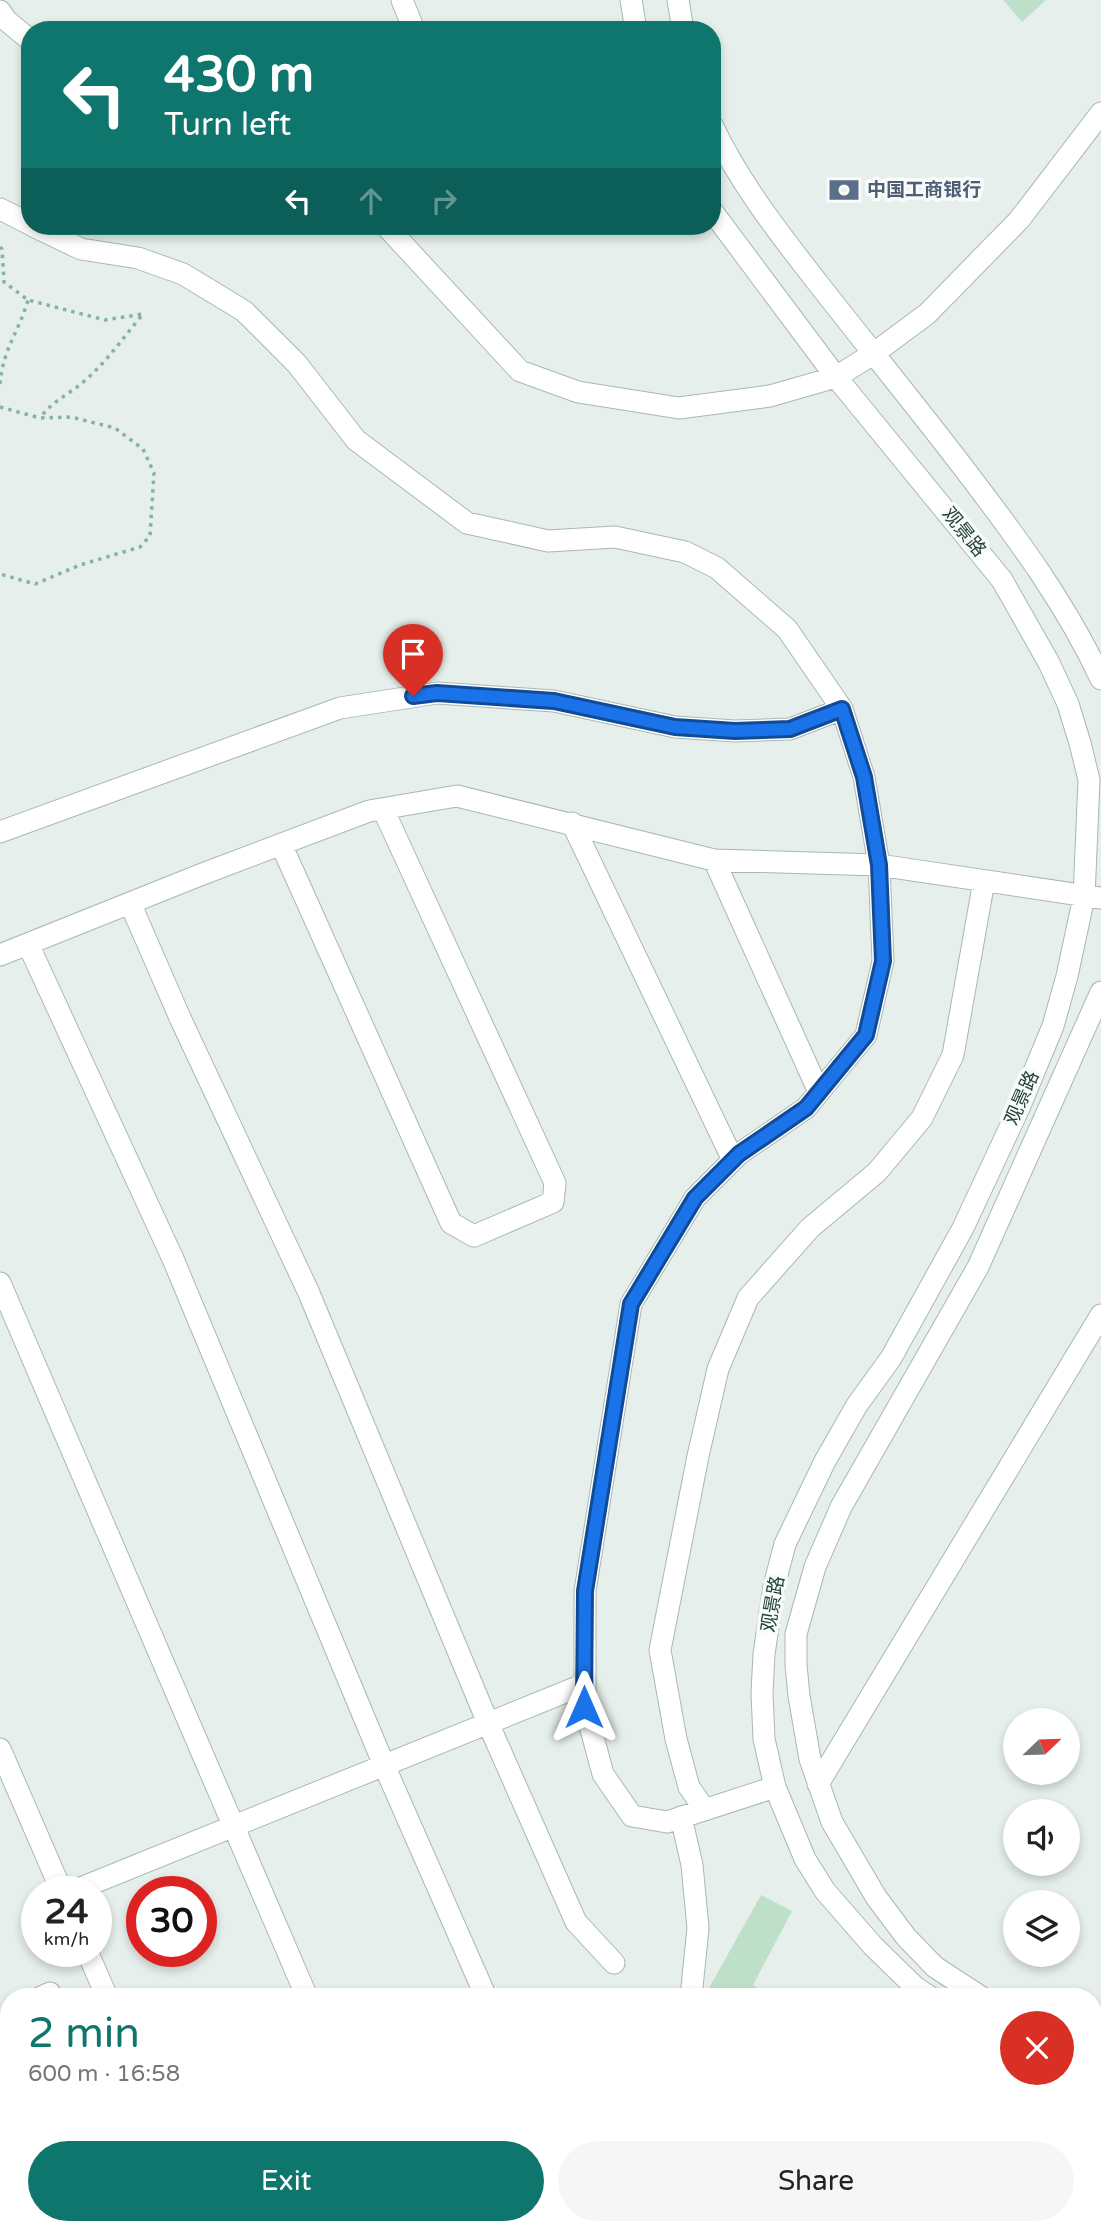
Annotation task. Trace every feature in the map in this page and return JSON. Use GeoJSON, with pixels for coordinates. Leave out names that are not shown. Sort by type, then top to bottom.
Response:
{"type":"FeatureCollection","features":[{"type":"Feature","properties":{"kind":"street"},"geometry":{"type":"LineString","coordinates":[[402,0],[410,21]]}},
{"type":"Feature","properties":{"kind":"street"},"geometry":{"type":"LineString","coordinates":[[631,0],[634,21]]}},
{"type":"Feature","properties":{"kind":"street"},"geometry":{"type":"LineString","coordinates":[[678,0],[682,21]]}},
{"type":"Feature","properties":{"kind":"street"},"geometry":{"type":"LineString","coordinates":[[0,11],[21,32]]}},
{"type":"Feature","properties":{"kind":"street"},"geometry":{"type":"LineString","coordinates":[[394,235],[520,371],[579,392],[679,408],[770,396],[836,377],[873,354],[927,314],[1019,220],[1101,113]]}},
{"type":"Feature","properties":{"kind":"street","name":"观景路"},"geometry":{"type":"LineString","coordinates":[[721,144],[771,222],[1013,532],[1051,587],[1088,650],[1101,679]]}},
{"type":"Feature","properties":{"kind":"street"},"geometry":{"type":"LineString","coordinates":[[0,209],[21,220]]}},
{"type":"Feature","properties":{"kind":"street","name":"观景路"},"geometry":{"type":"LineString","coordinates":[[721,223],[836,377],[1002,580],[1049,663],[1068,704],[1088,780],[1092,898],[1053,1026],[1019,1108],[963,1228],[891,1358],[857,1405],[825,1461],[785,1544],[774,1586],[764,1654],[764,1739],[775,1787],[805,1859],[825,1891],[873,1946],[916,1988]]}},
{"type":"Feature","properties":{"kind":"street"},"geometry":{"type":"LineString","coordinates":[[52,235],[81,249],[138,258],[183,274],[244,311],[297,365],[356,440],[467,523],[548,541],[615,537],[685,552],[717,568],[787,629],[842,709],[864,777],[879,865],[883,961],[866,1035],[806,1108],[733,1160],[695,1198],[631,1304],[585,1591],[584,1707],[603,1774],[632,1816],[667,1822],[775,1787]]}},
{"type":"Feature","properties":{"kind":"street"},"geometry":{"type":"LineString","coordinates":[[0,832],[340,708],[437,693],[554,701],[675,727],[735,731],[790,729],[842,709]]}},
{"type":"Feature","properties":{"kind":"street"},"geometry":{"type":"LineString","coordinates":[[0,956],[369,811],[457,796],[713,860],[879,865],[1092,898]]}},
{"type":"Feature","properties":{"kind":"street"},"geometry":{"type":"LineString","coordinates":[[281,844],[451,1223],[474,1236],[553,1202],[555,1183],[383,808]]}},
{"type":"Feature","properties":{"kind":"street"},"geometry":{"type":"LineString","coordinates":[[572,823],[733,1160]]}},
{"type":"Feature","properties":{"kind":"street"},"geometry":{"type":"LineString","coordinates":[[713,860],[819,1093]]}},
{"type":"Feature","properties":{"kind":"street"},"geometry":{"type":"LineString","coordinates":[[705,1810],[689,1787],[676,1739],[660,1650],[690,1493],[718,1369],[748,1298],[810,1228],[877,1172],[922,1118],[953,1055],[984,881]]}},
{"type":"Feature","properties":{"kind":"street"},"geometry":{"type":"LineString","coordinates":[[130,903],[181,1020],[308,1291],[488,1723],[576,1922],[614,1963]]}},
{"type":"Feature","properties":{"kind":"street"},"geometry":{"type":"LineString","coordinates":[[28,944],[173,1259],[384,1765],[482,1988]]}},
{"type":"Feature","properties":{"kind":"street","name":"观景路"},"geometry":{"type":"LineString","coordinates":[[968,1988],[935,1966],[906,1937],[876,1897],[832,1822],[810,1759],[799,1696],[796,1634],[815,1567],[841,1507],[978,1267],[1101,992]]}},
{"type":"Feature","properties":{"kind":"street"},"geometry":{"type":"LineString","coordinates":[[0,1283],[303,1988]]}},
{"type":"Feature","properties":{"kind":"street"},"geometry":{"type":"LineString","coordinates":[[818,1784],[1101,1315]]}},
{"type":"Feature","properties":{"kind":"street"},"geometry":{"type":"LineString","coordinates":[[110,1876],[585,1684]]}},
{"type":"Feature","properties":{"kind":"street"},"geometry":{"type":"LineString","coordinates":[[0,1749],[55,1876]]}},
{"type":"Feature","properties":{"kind":"street"},"geometry":{"type":"LineString","coordinates":[[681,1817],[692,1865],[698,1928],[692,1988]]}},
{"type":"Feature","properties":{"kind":"street"},"geometry":{"type":"LineString","coordinates":[[94,1967],[103,1988]]}},
{"type":"Feature","properties":{"kind":"path"},"geometry":{"type":"LineString","coordinates":[[0,247],[4,282],[28,299],[105,320],[143,314],[106,361],[80,385],[47,408],[40,418]]}},
{"type":"Feature","properties":{"kind":"path"},"geometry":{"type":"LineString","coordinates":[[0,384],[2,363],[28,299]]}},
{"type":"Feature","properties":{"kind":"path"},"geometry":{"type":"LineString","coordinates":[[0,407],[40,418],[71,418],[115,428],[143,449],[155,473],[149,536],[140,547],[80,565],[35,584],[0,574]]}},
{"type":"Feature","properties":{"kind":"green space"},"geometry":{"type":"Polygon","coordinates":[[[1003,0],[1046,0],[1022,22],[1003,0]]]}},
{"type":"Feature","properties":{"kind":"green space"},"geometry":{"type":"Polygon","coordinates":[[[761,1895],[792,1911],[753,1985],[757,1988],[709,1988],[761,1895]]]}},
{"type":"Feature","properties":{"kind":"place","name":"中国工商银行"},"geometry":{"type":"Point","coordinates":[844,190]}},
{"type":"Feature","properties":{"kind":"route"},"geometry":{"type":"LineString","coordinates":[[413,696],[437,693],[554,701],[675,727],[735,731],[790,729],[842,709],[864,777],[879,865],[883,961],[866,1035],[806,1108],[739,1154],[695,1198],[631,1304],[585,1591],[584,1707]]}}]}
